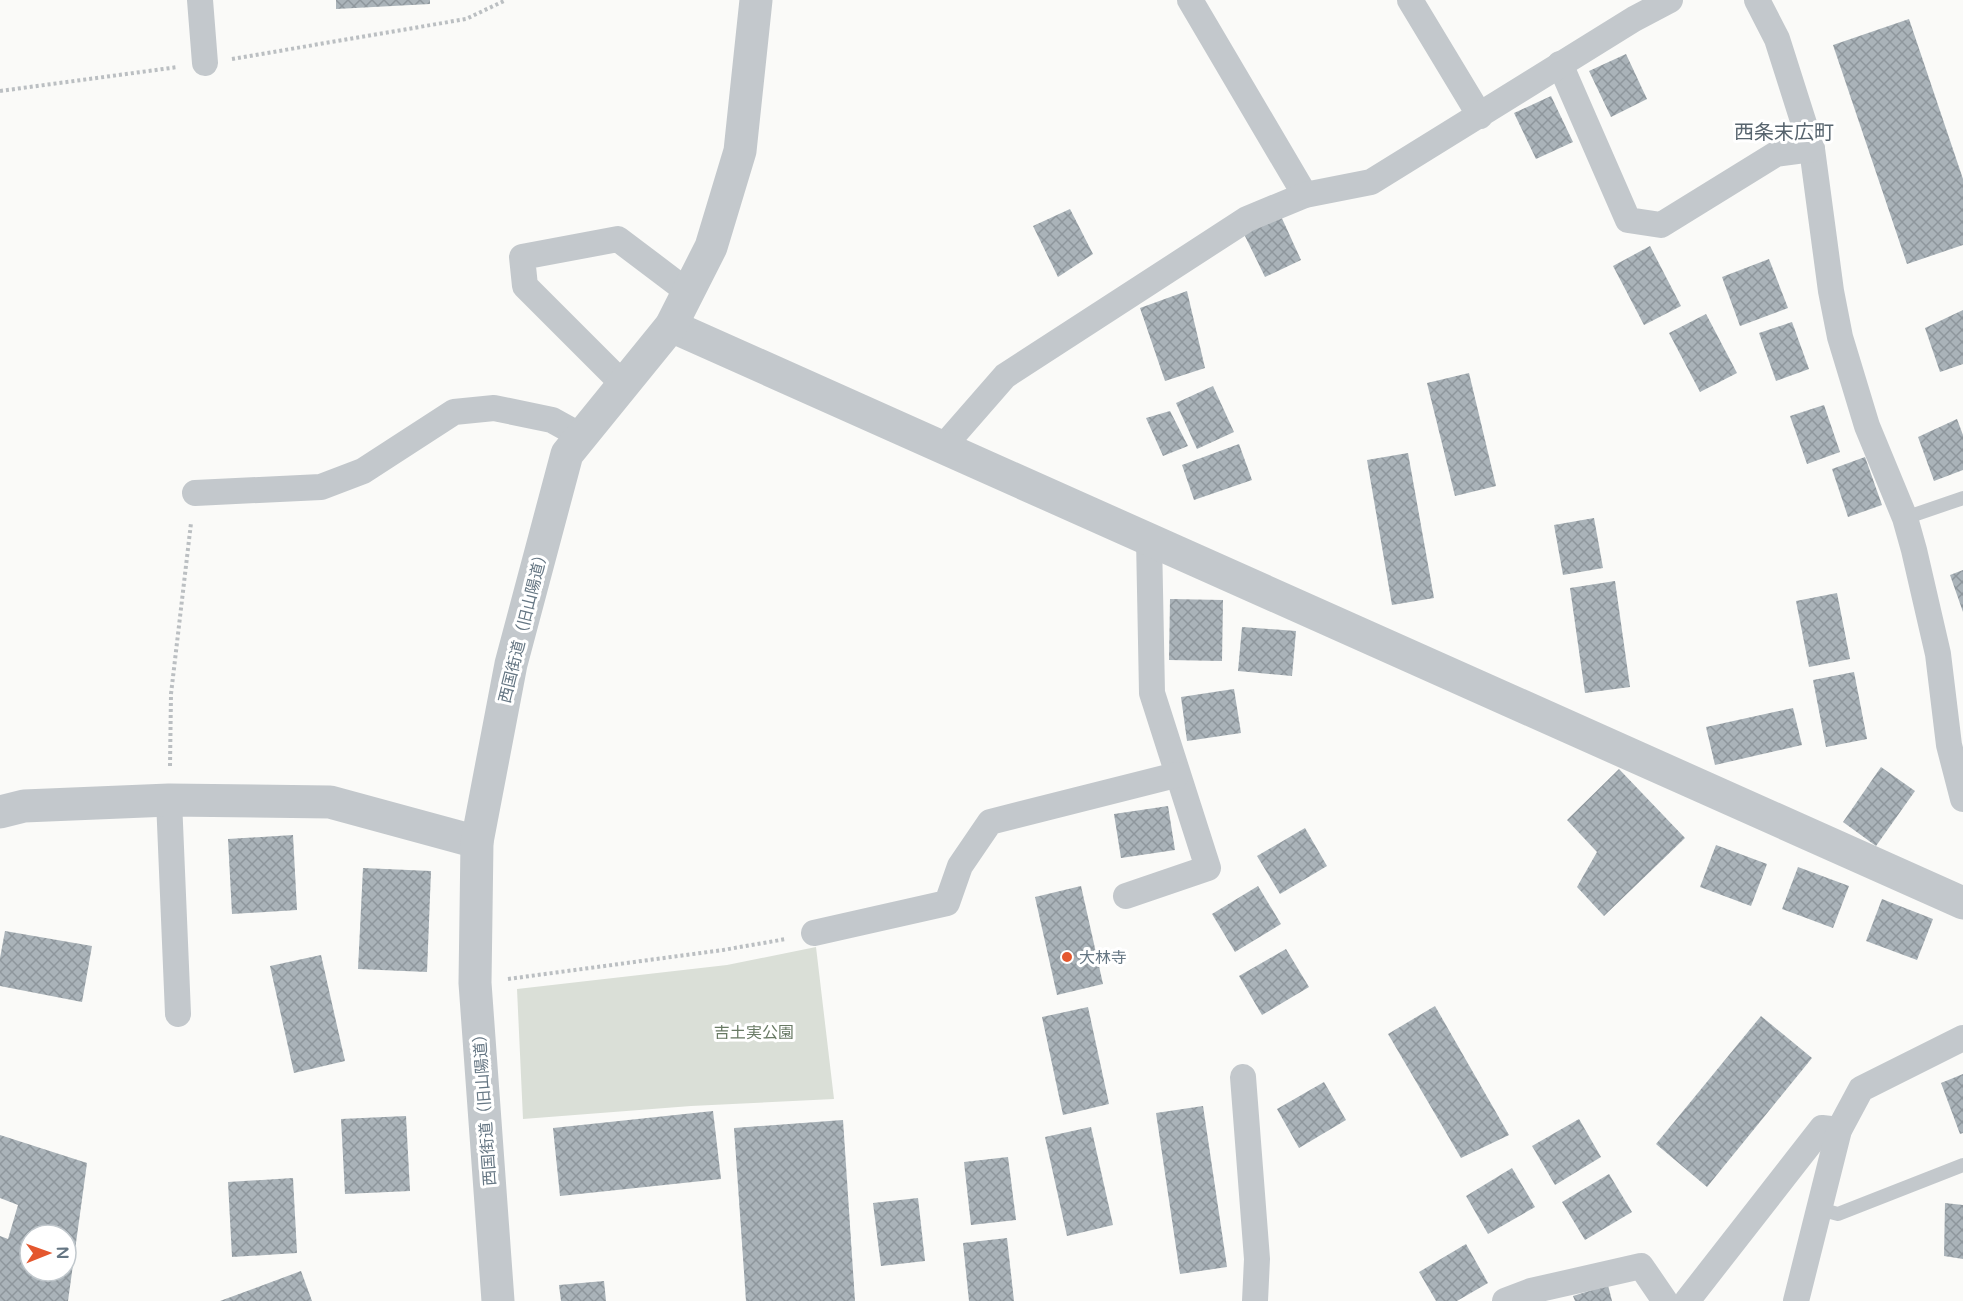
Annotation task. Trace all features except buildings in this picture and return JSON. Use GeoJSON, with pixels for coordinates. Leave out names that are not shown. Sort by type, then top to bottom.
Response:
{"type":"FeatureCollection","features":[{"type":"Feature","properties":{"kind":"street"},"geometry":{"type":"LineString","coordinates":[[200,0],[206,63]]}},
{"type":"Feature","properties":{"kind":"street","name":"西国街道（旧山陽道）"},"geometry":{"type":"LineString","coordinates":[[498,1301],[475,983],[477,842],[511,664],[567,454],[622,383],[671,326],[711,247],[740,151],[756,0]]}},
{"type":"Feature","properties":{"kind":"street"},"geometry":{"type":"LineString","coordinates":[[1190,0],[1305,195]]}},
{"type":"Feature","properties":{"kind":"street"},"geometry":{"type":"LineString","coordinates":[[1410,0],[1480,116]]}},
{"type":"Feature","properties":{"kind":"street"},"geometry":{"type":"LineString","coordinates":[[943,447],[1005,376],[1247,219],[1305,195],[1371,182],[1560,64],[1670,0]]}},
{"type":"Feature","properties":{"kind":"street"},"geometry":{"type":"LineString","coordinates":[[1757,0],[1777,39],[1812,149],[1830,291],[1840,337],[1867,426],[1905,518],[1938,654],[1956,743],[1963,800]]}},
{"type":"Feature","properties":{"kind":"street"},"geometry":{"type":"LineString","coordinates":[[1560,64],[1628,220],[1661,225],[1776,154],[1812,149]]}},
{"type":"Feature","properties":{"kind":"street"},"geometry":{"type":"LineString","coordinates":[[622,383],[525,286],[522,257],[618,239],[688,292]]}},
{"type":"Feature","properties":{"kind":"street"},"geometry":{"type":"LineString","coordinates":[[671,326],[1963,903]]}},
{"type":"Feature","properties":{"kind":"street"},"geometry":{"type":"LineString","coordinates":[[195,493],[321,487],[363,471],[454,412],[494,408],[552,420],[581,436]]}},
{"type":"Feature","properties":{"kind":"street"},"geometry":{"type":"LineString","coordinates":[[1126,896],[1208,868],[1176,776],[1152,693],[1149,539]]}},
{"type":"Feature","properties":{"kind":"street"},"geometry":{"type":"LineString","coordinates":[[814,933],[947,903],[960,866],[990,822],[1176,776]]}},
{"type":"Feature","properties":{"kind":"street"},"geometry":{"type":"LineString","coordinates":[[0,812],[24,806],[169,800],[330,802],[477,842]]}},
{"type":"Feature","properties":{"kind":"street"},"geometry":{"type":"LineString","coordinates":[[169,800],[178,1014]]}},
{"type":"Feature","properties":{"kind":"street"},"geometry":{"type":"LineString","coordinates":[[1796,1301],[1839,1130],[1861,1089],[1963,1038]]}},
{"type":"Feature","properties":{"kind":"street"},"geometry":{"type":"LineString","coordinates":[[1243,1077],[1257,1259],[1256,1301]]}},
{"type":"Feature","properties":{"kind":"street"},"geometry":{"type":"LineString","coordinates":[[1687,1301],[1822,1128],[1839,1130]]}},
{"type":"Feature","properties":{"kind":"street"},"geometry":{"type":"LineString","coordinates":[[1504,1301],[1532,1291],[1641,1266],[1665,1301]]}},
{"type":"Feature","properties":{"kind":"lane"},"geometry":{"type":"LineString","coordinates":[[1905,518],[1963,498]]}},
{"type":"Feature","properties":{"kind":"lane"},"geometry":{"type":"LineString","coordinates":[[1819,1209],[1838,1214],[1963,1165]]}},
{"type":"Feature","properties":{"kind":"path"},"geometry":{"type":"LineString","coordinates":[[0,91],[206,63],[466,19],[506,0]]}},
{"type":"Feature","properties":{"kind":"path"},"geometry":{"type":"LineString","coordinates":[[169,800],[171,694],[195,493]]}},
{"type":"Feature","properties":{"kind":"path"},"geometry":{"type":"LineString","coordinates":[[475,983],[723,950],[814,933]]}},
{"type":"Feature","properties":{"kind":"green space","name":"吉土実公園"},"geometry":{"type":"Polygon","coordinates":[[[816,947],[834,1099],[691,1106],[523,1119],[517,989],[727,965],[816,947]]]}},
{"type":"Feature","properties":{"kind":"place","name":"大林寺"},"geometry":{"type":"Point","coordinates":[1067,957]}},
{"type":"Feature","properties":{"kind":"district","name":"西条末広町"},"geometry":{"type":"Point","coordinates":[1784,132]}}]}
